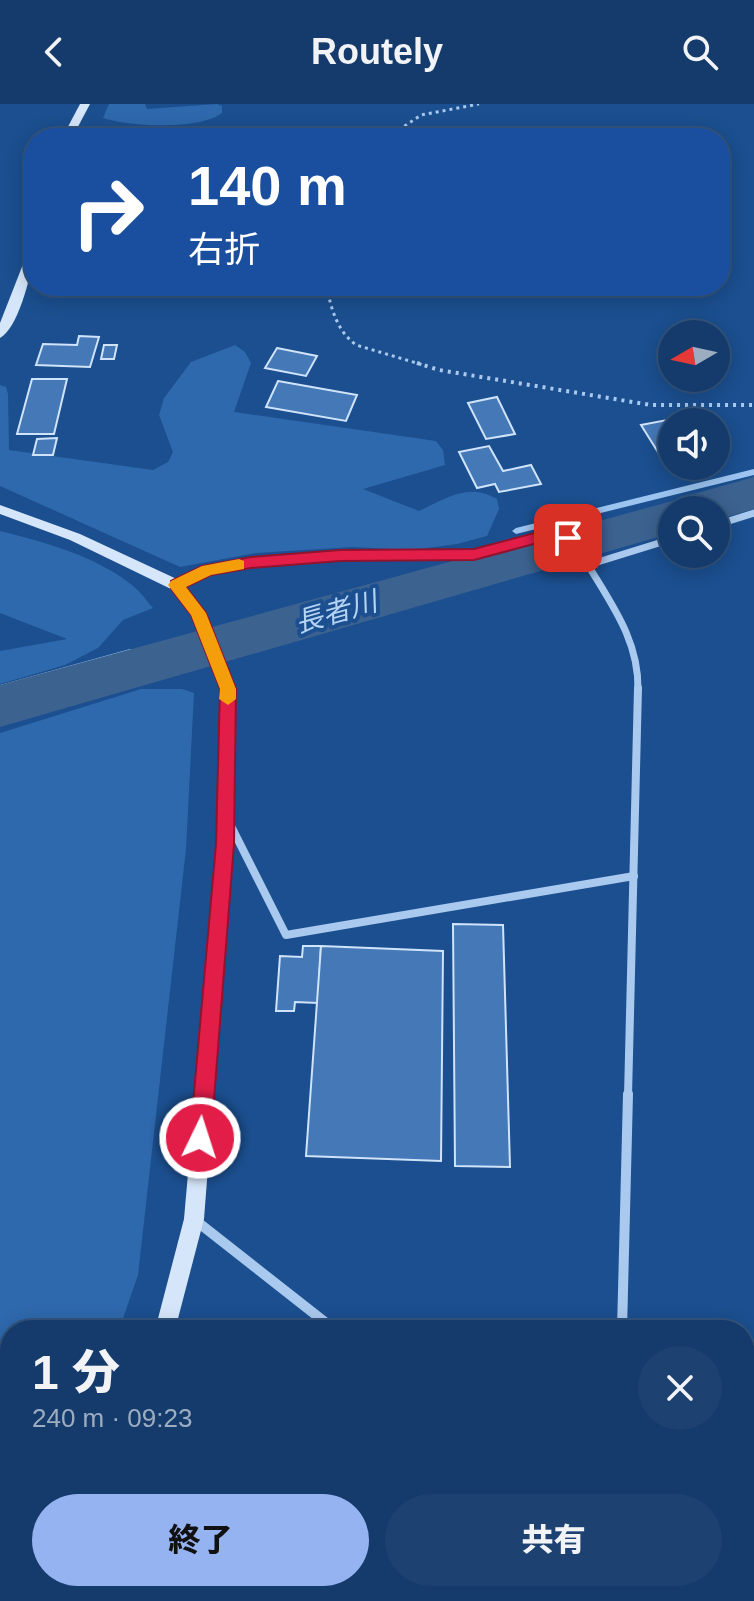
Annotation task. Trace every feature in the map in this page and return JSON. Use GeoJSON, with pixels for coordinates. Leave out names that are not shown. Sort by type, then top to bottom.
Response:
{"type":"FeatureCollection","features":[{"type":"Feature","properties":{"kind":"street"},"geometry":{"type":"LineString","coordinates":[[72,128],[85,104]]}},
{"type":"Feature","properties":{"kind":"street"},"geometry":{"type":"LineString","coordinates":[[0,335],[24,278]]}},
{"type":"Feature","properties":{"kind":"street"},"geometry":{"type":"LineString","coordinates":[[0,509],[75,537],[176,585],[198,613],[228,689],[226,817],[194,1219],[168,1320]]}},
{"type":"Feature","properties":{"kind":"street"},"geometry":{"type":"LineString","coordinates":[[730,521],[754,513]]}},
{"type":"Feature","properties":{"kind":"street"},"geometry":{"type":"LineString","coordinates":[[176,585],[208,570],[251,562],[340,555],[474,554],[557,532],[568,538],[588,565],[636,652],[634,876],[622,1320]]}},
{"type":"Feature","properties":{"kind":"street"},"geometry":{"type":"LineString","coordinates":[[588,565],[658,543]]}},
{"type":"Feature","properties":{"kind":"street"},"geometry":{"type":"LineString","coordinates":[[226,817],[286,935],[634,876]]}},
{"type":"Feature","properties":{"kind":"street"},"geometry":{"type":"LineString","coordinates":[[194,1219],[322,1320]]}},
{"type":"Feature","properties":{"kind":"path"},"geometry":{"type":"LineString","coordinates":[[402,128],[421,115],[479,104]]}},
{"type":"Feature","properties":{"kind":"path"},"geometry":{"type":"LineString","coordinates":[[329,296],[343,337],[356,345],[439,370],[651,405],[754,405]]}},
{"type":"Feature","properties":{"kind":"shaded area"},"geometry":{"type":"Polygon","coordinates":[[[109,104],[145,104],[147,109],[217,104],[222,106],[222,113],[198,122],[147,125],[103,118],[109,104]]]}},
{"type":"Feature","properties":{"kind":"shaded area"},"geometry":{"type":"Polygon","coordinates":[[[235,345],[245,352],[251,363],[234,412],[436,441],[443,450],[445,465],[363,489],[419,511],[458,494],[487,494],[497,499],[499,509],[487,536],[412,550],[353,547],[256,553],[180,567],[0,486],[0,385],[6,387],[8,394],[9,450],[153,470],[168,462],[173,452],[159,415],[164,398],[191,362],[235,345]]]}},
{"type":"Feature","properties":{"kind":"shaded area"},"geometry":{"type":"Polygon","coordinates":[[[0,531],[52,545],[102,566],[135,587],[153,608],[123,620],[98,648],[65,665],[0,684],[0,651],[67,639],[0,613],[0,531]]]}},
{"type":"Feature","properties":{"kind":"shaded area"},"geometry":{"type":"Polygon","coordinates":[[[141,689],[182,689],[194,693],[186,849],[138,1275],[122,1320],[0,1320],[0,733],[141,689]]]}},
{"type":"Feature","properties":{"kind":"building"},"geometry":{"type":"Polygon","coordinates":[[[79,336],[99,337],[90,367],[36,365],[43,344],[77,345],[79,336]]]}},
{"type":"Feature","properties":{"kind":"building"},"geometry":{"type":"Polygon","coordinates":[[[104,345],[117,345],[114,359],[101,359],[104,345]]]}},
{"type":"Feature","properties":{"kind":"building"},"geometry":{"type":"Polygon","coordinates":[[[277,348],[317,356],[306,376],[265,368],[277,348]]]}},
{"type":"Feature","properties":{"kind":"building"},"geometry":{"type":"Polygon","coordinates":[[[32,379],[67,379],[54,434],[17,434],[32,379]]]}},
{"type":"Feature","properties":{"kind":"building"},"geometry":{"type":"Polygon","coordinates":[[[278,381],[357,395],[346,421],[266,407],[278,381]]]}},
{"type":"Feature","properties":{"kind":"building"},"geometry":{"type":"Polygon","coordinates":[[[497,397],[515,434],[486,439],[468,403],[497,397]]]}},
{"type":"Feature","properties":{"kind":"building"},"geometry":{"type":"Polygon","coordinates":[[[658,422],[658,452],[641,425],[658,422]]]}},
{"type":"Feature","properties":{"kind":"building"},"geometry":{"type":"Polygon","coordinates":[[[57,438],[53,455],[33,455],[37,439],[57,438]]]}},
{"type":"Feature","properties":{"kind":"building"},"geometry":{"type":"Polygon","coordinates":[[[489,446],[503,471],[531,465],[541,484],[499,492],[495,484],[477,488],[459,452],[489,446]]]}},
{"type":"Feature","properties":{"kind":"building"},"geometry":{"type":"Polygon","coordinates":[[[453,924],[503,925],[510,1167],[455,1166],[453,924]]]}},
{"type":"Feature","properties":{"kind":"building"},"geometry":{"type":"Polygon","coordinates":[[[303,946],[321,946],[318,1003],[295,1002],[294,1011],[276,1011],[280,956],[302,957],[303,946]]]}},
{"type":"Feature","properties":{"kind":"building"},"geometry":{"type":"Polygon","coordinates":[[[321,946],[443,951],[441,1161],[306,1156],[321,946]]]}},
{"type":"Feature","properties":{"kind":"waterway"},"geometry":{"type":"LineString","coordinates":[[516,531],[754,472]]}},
{"type":"Feature","properties":{"kind":"waterway","name":"長者川"},"geometry":{"type":"LineString","coordinates":[[730,500],[754,493]]}},
{"type":"Feature","properties":{"kind":"waterway","name":"長者川"},"geometry":{"type":"LineString","coordinates":[[0,706],[658,521]]}},
{"type":"Feature","properties":{"kind":"waterway"},"geometry":{"type":"LineString","coordinates":[[0,689],[130,652]]}},
{"type":"Feature","properties":{"kind":"slow traffic"},"geometry":{"type":"LineString","coordinates":[[228,699],[228,689],[198,613],[176,585],[208,570],[239,565]]}},
{"type":"Feature","properties":{"kind":"route"},"geometry":{"type":"LineString","coordinates":[[200,1138],[225,844],[228,689],[198,613],[176,585],[208,570],[251,562],[340,555],[474,554],[557,532],[568,538]]}}]}
